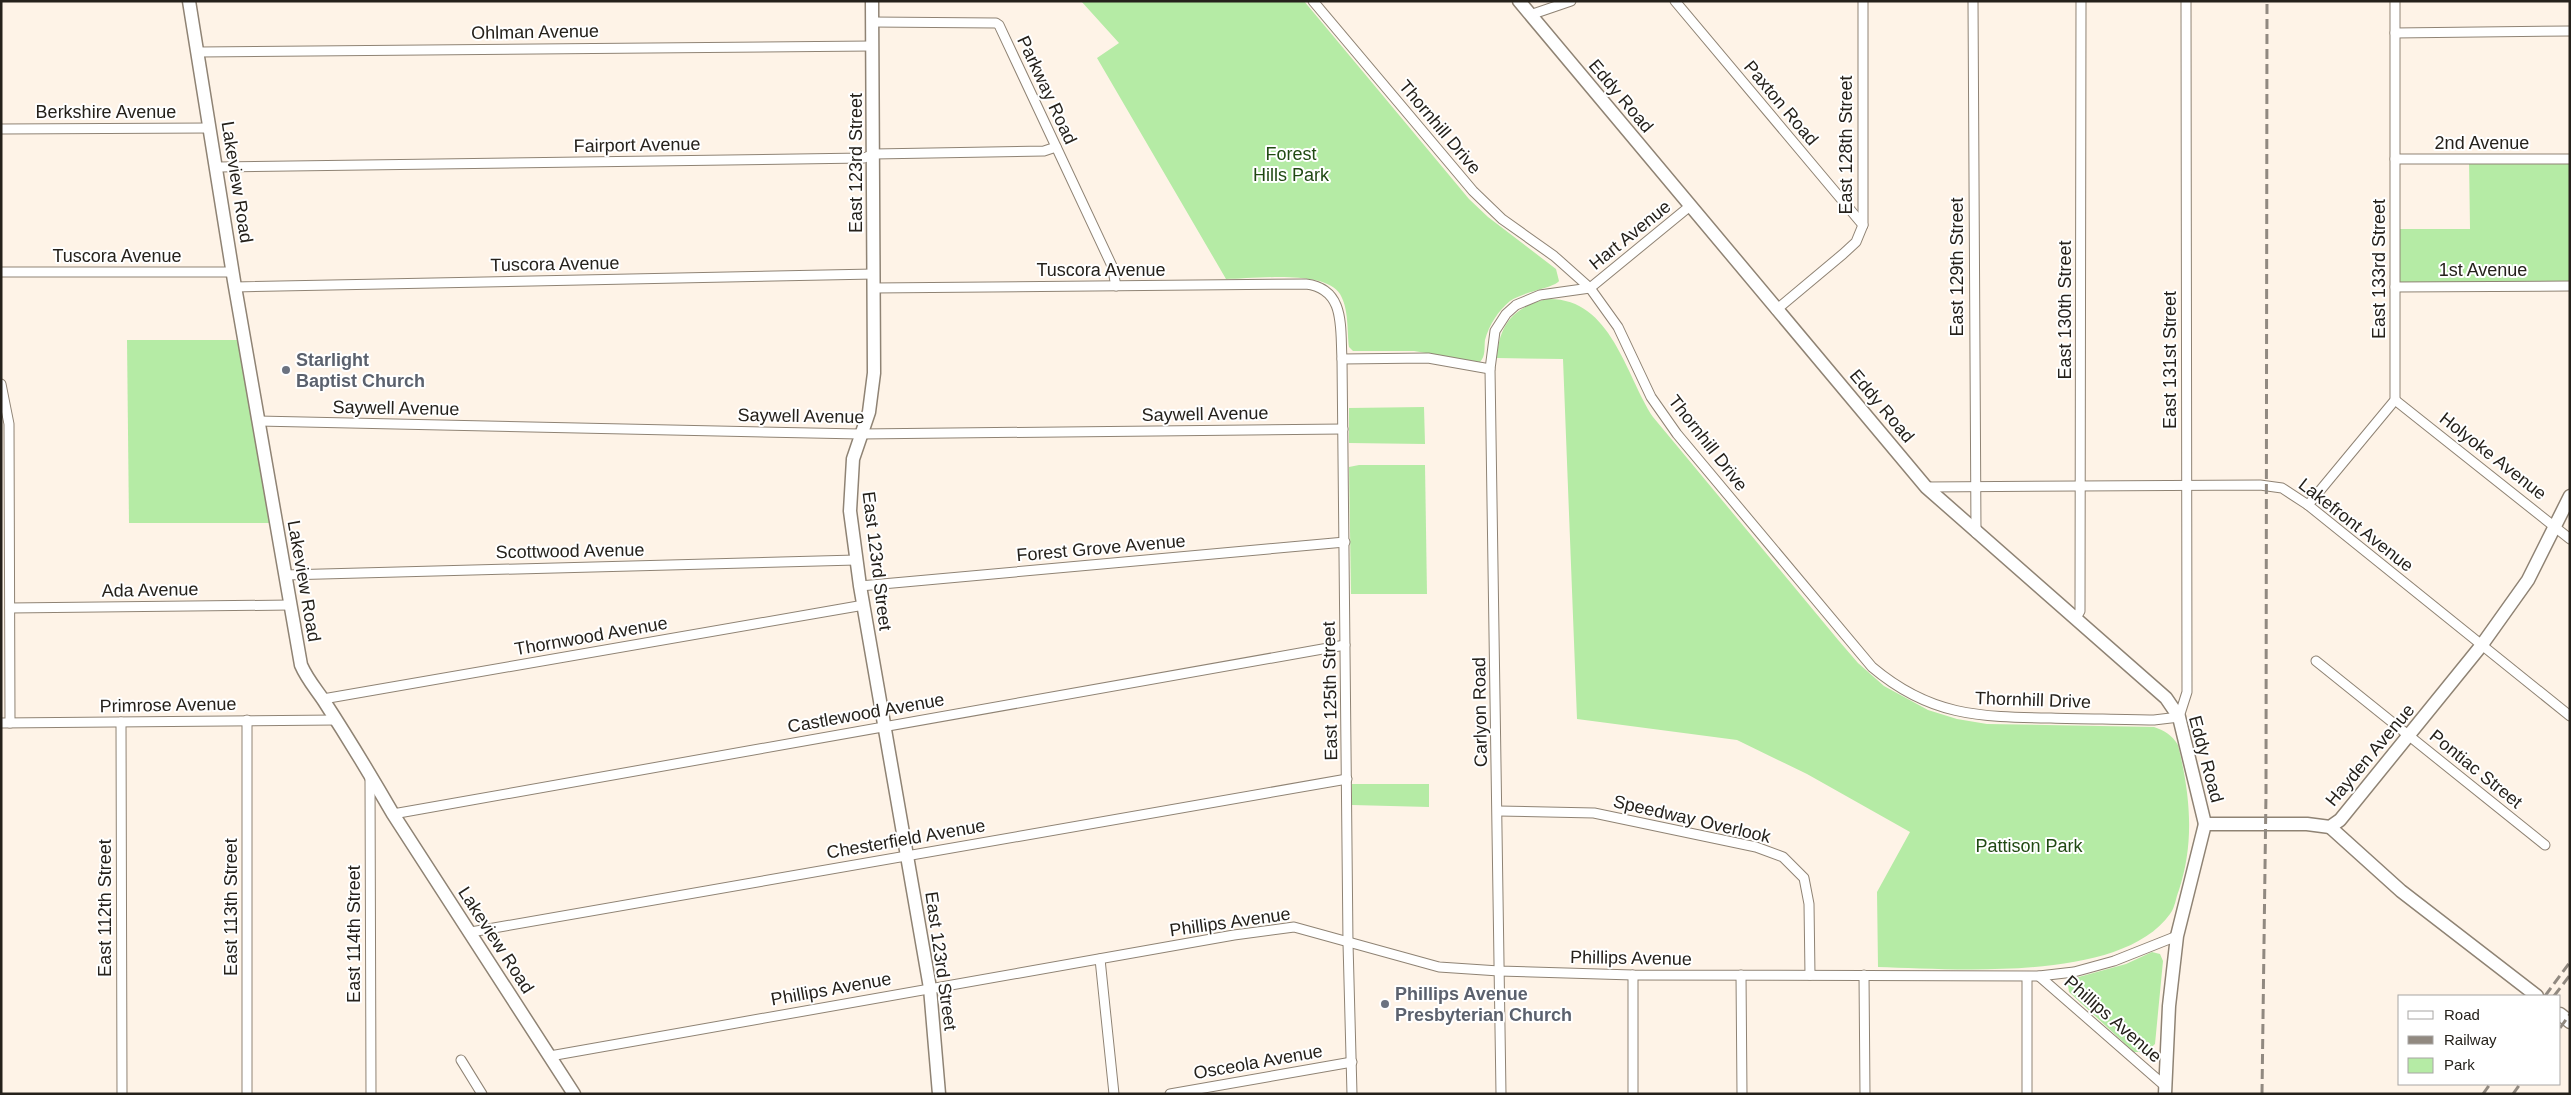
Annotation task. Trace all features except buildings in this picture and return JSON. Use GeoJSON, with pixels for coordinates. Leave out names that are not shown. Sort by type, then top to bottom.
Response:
{"type":"FeatureCollection","features":[{"type":"Feature","properties":{"kind":"street","name":"Lakeview Road"},"geometry":{"type":"LineString","coordinates":[[190,1],[235,287],[300,665],[309,682],[323,699],[370,773],[393,814],[574,1094]]}},
{"type":"Feature","properties":{"kind":"street","name":"East 123rd Street"},"geometry":{"type":"LineString","coordinates":[[872,1],[874,373],[869,412],[860,434],[850,483],[850,511],[860,586],[930,988],[939,1094]]}},
{"type":"Feature","properties":{"kind":"street","name":"Thornhill Drive"},"geometry":{"type":"LineString","coordinates":[[1313,1],[1473,191],[1502,219],[1554,256],[1590,288],[1618,327],[1651,397],[1676,434],[1859,653],[1887,679],[1925,701],[1964,714],[1993,718],[2154,720],[2180,716]]}},
{"type":"Feature","properties":{"kind":"street","name":"Eddy Road"},"geometry":{"type":"LineString","coordinates":[[1519,1],[1926,487],[2166,698],[2180,716],[2205,824]]}},
{"type":"Feature","properties":{"kind":"street"},"geometry":{"type":"LineString","coordinates":[[1530,14],[1571,1]]}},
{"type":"Feature","properties":{"kind":"street","name":"Paxton Road"},"geometry":{"type":"LineString","coordinates":[[1675,1],[1863,225]]}},
{"type":"Feature","properties":{"kind":"street","name":"East 128th Street"},"geometry":{"type":"LineString","coordinates":[[1776,310],[1856,242],[1863,225],[1863,1]]}},
{"type":"Feature","properties":{"kind":"street","name":"East 129th Street"},"geometry":{"type":"LineString","coordinates":[[1973,1],[1976,532]]}},
{"type":"Feature","properties":{"kind":"street","name":"East 130th Street"},"geometry":{"type":"LineString","coordinates":[[2076,618],[2080,611],[2081,1]]}},
{"type":"Feature","properties":{"kind":"street","name":"East 131st Street"},"geometry":{"type":"LineString","coordinates":[[2180,716],[2187,692],[2186,1]]}},
{"type":"Feature","properties":{"kind":"street","name":"East 133rd Street"},"geometry":{"type":"LineString","coordinates":[[2395,1],[2395,400]]}},
{"type":"Feature","properties":{"kind":"street","name":"Parkway Road"},"geometry":{"type":"LineString","coordinates":[[872,22],[996,23],[1112,266],[1116,286]]}},
{"type":"Feature","properties":{"kind":"street"},"geometry":{"type":"LineString","coordinates":[[2395,33],[2570,31]]}},
{"type":"Feature","properties":{"kind":"street","name":"Ohlman Avenue"},"geometry":{"type":"LineString","coordinates":[[199,52],[872,46]]}},
{"type":"Feature","properties":{"kind":"street","name":"Berkshire Avenue"},"geometry":{"type":"LineString","coordinates":[[1,129],[210,128]]}},
{"type":"Feature","properties":{"kind":"street","name":"Fairport Avenue"},"geometry":{"type":"LineString","coordinates":[[217,168],[864,158],[874,154],[1044,151],[1056,147]]}},
{"type":"Feature","properties":{"kind":"street","name":"2nd Avenue"},"geometry":{"type":"LineString","coordinates":[[2395,159],[2570,159]]}},
{"type":"Feature","properties":{"kind":"street","name":"Hart Avenue"},"geometry":{"type":"LineString","coordinates":[[1590,288],[1690,206]]}},
{"type":"Feature","properties":{"kind":"street","name":"Tuscora Avenue"},"geometry":{"type":"LineString","coordinates":[[1,272],[233,272]]}},
{"type":"Feature","properties":{"kind":"street","name":"Tuscora Avenue"},"geometry":{"type":"LineString","coordinates":[[235,287],[874,274]]}},
{"type":"Feature","properties":{"kind":"street","name":"Tuscora Avenue"},"geometry":{"type":"LineString","coordinates":[[874,288],[1306,284],[1327,291]]}},
{"type":"Feature","properties":{"kind":"street","name":"1st Avenue"},"geometry":{"type":"LineString","coordinates":[[2396,287],[2570,286]]}},
{"type":"Feature","properties":{"kind":"street","name":"Carlyon Road"},"geometry":{"type":"LineString","coordinates":[[1501,1094],[1490,368],[1495,331],[1506,314],[1526,299],[1590,288]]}},
{"type":"Feature","properties":{"kind":"street","name":"East 125th Street"},"geometry":{"type":"LineString","coordinates":[[1327,291],[1336,302],[1339,314],[1342,359],[1348,943],[1352,1094]]}},
{"type":"Feature","properties":{"kind":"street"},"geometry":{"type":"LineString","coordinates":[[1342,359],[1428,358],[1490,368]]}},
{"type":"Feature","properties":{"kind":"street"},"geometry":{"type":"LineString","coordinates":[[1,384],[9,424],[10,608],[6,723]]}},
{"type":"Feature","properties":{"kind":"street"},"geometry":{"type":"LineString","coordinates":[[2308,505],[2395,400]]}},
{"type":"Feature","properties":{"kind":"street","name":"Holyoke Avenue"},"geometry":{"type":"LineString","coordinates":[[2395,400],[2570,539]]}},
{"type":"Feature","properties":{"kind":"street","name":"Saywell Avenue"},"geometry":{"type":"LineString","coordinates":[[258,421],[860,434],[1343,429]]}},
{"type":"Feature","properties":{"kind":"street","name":"Lakefront Avenue"},"geometry":{"type":"LineString","coordinates":[[1926,487],[2187,485],[2274,486],[2282,488],[2308,505],[2570,716]]}},
{"type":"Feature","properties":{"kind":"street","name":"Hayden Avenue"},"geometry":{"type":"LineString","coordinates":[[2205,824],[2307,824],[2330,828],[2340,820],[2482,646],[2528,580],[2570,496]]}},
{"type":"Feature","properties":{"kind":"street","name":"Forest Grove Avenue"},"geometry":{"type":"LineString","coordinates":[[860,586],[1345,542]]}},
{"type":"Feature","properties":{"kind":"street","name":"Scottwood Avenue"},"geometry":{"type":"LineString","coordinates":[[285,575],[856,560]]}},
{"type":"Feature","properties":{"kind":"street","name":"Ada Avenue"},"geometry":{"type":"LineString","coordinates":[[10,608],[290,605]]}},
{"type":"Feature","properties":{"kind":"street","name":"Thornwood Avenue"},"geometry":{"type":"LineString","coordinates":[[323,699],[864,605]]}},
{"type":"Feature","properties":{"kind":"street","name":"Castlewood Avenue"},"geometry":{"type":"LineString","coordinates":[[393,814],[1345,645]]}},
{"type":"Feature","properties":{"kind":"street","name":"Pontiac Street"},"geometry":{"type":"LineString","coordinates":[[2316,661],[2545,845]]}},
{"type":"Feature","properties":{"kind":"street","name":"East 113th Street"},"geometry":{"type":"LineString","coordinates":[[247,720],[247,1094]]}},
{"type":"Feature","properties":{"kind":"street","name":"Primrose Avenue"},"geometry":{"type":"LineString","coordinates":[[6,723],[336,720]]}},
{"type":"Feature","properties":{"kind":"street","name":"East 112th Street"},"geometry":{"type":"LineString","coordinates":[[121,722],[122,1094]]}},
{"type":"Feature","properties":{"kind":"street","name":"East 114th Street"},"geometry":{"type":"LineString","coordinates":[[370,773],[371,1094]]}},
{"type":"Feature","properties":{"kind":"street","name":"Chesterfield Avenue"},"geometry":{"type":"LineString","coordinates":[[471,932],[1347,779]]}},
{"type":"Feature","properties":{"kind":"street","name":"Speedway Overlook"},"geometry":{"type":"LineString","coordinates":[[1498,811],[1594,813],[1748,845],[1783,857],[1804,878],[1809,904],[1810,975]]}},
{"type":"Feature","properties":{"kind":"street"},"geometry":{"type":"LineString","coordinates":[[2165,1090],[2169,1006],[2177,936],[2205,824]]}},
{"type":"Feature","properties":{"kind":"street"},"geometry":{"type":"LineString","coordinates":[[2330,828],[2401,891],[2536,995]]}},
{"type":"Feature","properties":{"kind":"street","name":"Phillips Avenue"},"geometry":{"type":"LineString","coordinates":[[550,1056],[930,988],[1294,927],[1439,967],[1499,972],[1633,975],[2027,977],[2094,967],[2177,936]]}},
{"type":"Feature","properties":{"kind":"street"},"geometry":{"type":"LineString","coordinates":[[1100,959],[1114,1094]]}},
{"type":"Feature","properties":{"kind":"street"},"geometry":{"type":"LineString","coordinates":[[1633,975],[1634,1094]]}},
{"type":"Feature","properties":{"kind":"street"},"geometry":{"type":"LineString","coordinates":[[1740,975],[1742,1094]]}},
{"type":"Feature","properties":{"kind":"street"},"geometry":{"type":"LineString","coordinates":[[1864,975],[1865,1094]]}},
{"type":"Feature","properties":{"kind":"street","name":"Phillips Avenue"},"geometry":{"type":"LineString","coordinates":[[2039,976],[2165,1090]]}},
{"type":"Feature","properties":{"kind":"street"},"geometry":{"type":"LineString","coordinates":[[2027,977],[2027,1094]]}},
{"type":"Feature","properties":{"kind":"street"},"geometry":{"type":"LineString","coordinates":[[461,1060],[482,1094]]}},
{"type":"Feature","properties":{"kind":"street","name":"Osceola Avenue"},"geometry":{"type":"LineString","coordinates":[[1170,1094],[1352,1062]]}},
{"type":"Feature","properties":{"kind":"green space","name":"Forest Hills Park"},"geometry":{"type":"Polygon","coordinates":[[[1081,1],[1304,1],[1469,199],[1488,217],[1556,269],[1559,281],[1551,286],[1515,298],[1506,305],[1489,329],[1485,340],[1484,354],[1480,362],[1414,351],[1353,351],[1349,347],[1343,300],[1332,286],[1304,278],[1226,279],[1097,58],[1119,43],[1081,1]]]}},
{"type":"Feature","properties":{"kind":"green space"},"geometry":{"type":"Polygon","coordinates":[[[2469,159],[2570,159],[2570,286],[2395,287],[2396,229],[2470,229],[2469,159]]]}},
{"type":"Feature","properties":{"kind":"green space","name":"Pattison Park"},"geometry":{"type":"Polygon","coordinates":[[[1547,299],[1569,302],[1587,311],[1601,324],[1614,341],[1653,417],[1839,641],[1858,663],[1884,686],[1928,710],[1957,719],[1987,724],[2154,727],[2171,736],[2178,745],[2182,763],[2189,818],[2189,836],[2184,872],[2172,912],[2146,936],[2114,952],[2076,962],[2034,967],[1990,969],[1878,967],[1877,892],[1910,832],[1807,774],[1737,740],[1577,719],[1563,359],[1497,358],[1501,336],[1510,319],[1517,312],[1535,302],[1547,299]]]}},
{"type":"Feature","properties":{"kind":"green space"},"geometry":{"type":"Polygon","coordinates":[[[127,340],[244,340],[276,523],[129,523],[127,340]]]}},
{"type":"Feature","properties":{"kind":"green space"},"geometry":{"type":"Polygon","coordinates":[[[1424,407],[1425,444],[1349,443],[1349,408],[1424,407]]]}},
{"type":"Feature","properties":{"kind":"green space"},"geometry":{"type":"Polygon","coordinates":[[[1359,465],[1425,465],[1427,594],[1351,594],[1349,467],[1359,465]]]}},
{"type":"Feature","properties":{"kind":"green space"},"geometry":{"type":"Polygon","coordinates":[[[1352,784],[1429,784],[1429,807],[1352,805],[1352,784]]]}},
{"type":"Feature","properties":{"kind":"green space"},"geometry":{"type":"Polygon","coordinates":[[[2152,952],[2160,954],[2163,961],[2155,1044],[2146,1052],[2134,1052],[2069,992],[2068,985],[2075,978],[2126,964],[2152,952]]]}},
{"type":"Feature","properties":{"kind":"railway"},"geometry":{"type":"LineString","coordinates":[[2262,1094],[2266,793],[2267,1]]}},
{"type":"Feature","properties":{"kind":"railway"},"geometry":{"type":"LineString","coordinates":[[2546,995],[2570,962]]}},
{"type":"Feature","properties":{"kind":"railway"},"geometry":{"type":"LineString","coordinates":[[2555,995],[2570,975]]}},
{"type":"Feature","properties":{"kind":"railway"},"geometry":{"type":"LineString","coordinates":[[2561,1027],[2570,1014]]}},
{"type":"Feature","properties":{"kind":"railway"},"geometry":{"type":"LineString","coordinates":[[2483,1094],[2489,1085]]}},
{"type":"Feature","properties":{"kind":"railway"},"geometry":{"type":"LineString","coordinates":[[2513,1094],[2519,1085]]}},
{"type":"Feature","properties":{"kind":"place","name":"Starlight Baptist Church"},"geometry":{"type":"Point","coordinates":[286,370]}},
{"type":"Feature","properties":{"kind":"place","name":"Phillips Avenue Presbyterian Church"},"geometry":{"type":"Point","coordinates":[1385,1004]}}]}
